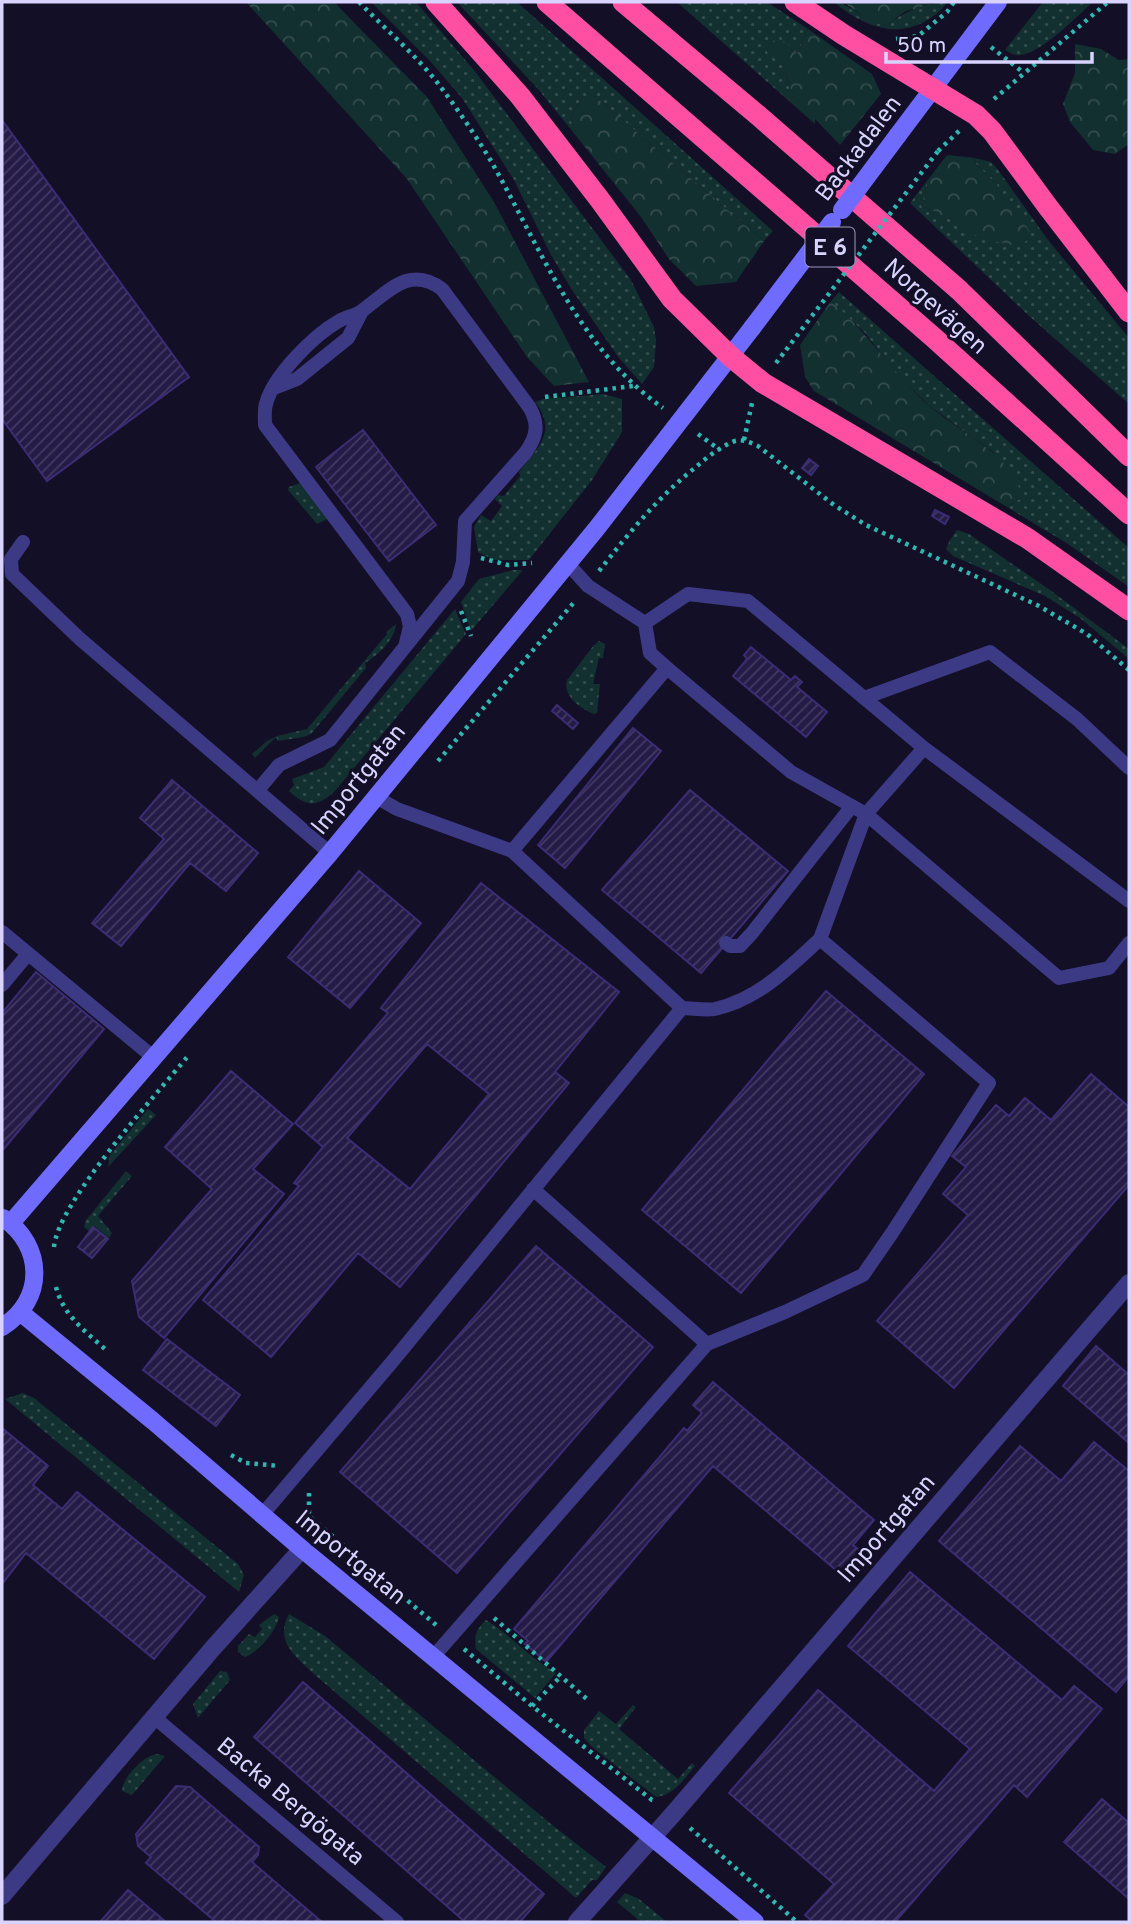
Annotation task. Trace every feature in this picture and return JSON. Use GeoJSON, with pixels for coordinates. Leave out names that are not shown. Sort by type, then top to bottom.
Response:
{"type":"FeatureCollection","features":[{"type":"Feature","properties":{"kind":"highway"},"geometry":{"type":"LineString","coordinates":[[436,2],[520,96],[672,299],[730,356],[763,383],[1027,538],[1129,610]]}},
{"type":"Feature","properties":{"kind":"highway","name":"Norgevägen"},"geometry":{"type":"LineString","coordinates":[[547,2],[872,283],[1129,514]]}},
{"type":"Feature","properties":{"kind":"highway","name":"Norgevägen"},"geometry":{"type":"LineString","coordinates":[[623,2],[760,117],[958,290],[1129,456]]}},
{"type":"Feature","properties":{"kind":"highway"},"geometry":{"type":"LineString","coordinates":[[795,2],[976,115],[992,131],[1129,312]]}},
{"type":"Feature","properties":{"kind":"street","name":"Backadalen"},"geometry":{"type":"LineString","coordinates":[[730,356],[998,2]]}},
{"type":"Feature","properties":{"kind":"street","name":"Importgatan"},"geometry":{"type":"LineString","coordinates":[[730,356],[568,564],[330,853],[153,1058],[6,1220],[29,1246],[34,1265],[30,1295],[20,1312],[153,1421],[302,1549],[755,1922]]}},
{"type":"Feature","properties":{"kind":"street","name":"Importgatan"},"geometry":{"type":"LineString","coordinates":[[653,1837],[1129,1283]]}},
{"type":"Feature","properties":{"kind":"street"},"geometry":{"type":"LineString","coordinates":[[2,1326],[20,1312]]}},
{"type":"Feature","properties":{"kind":"street"},"geometry":{"type":"LineString","coordinates":[[2,1896],[302,1549]]}},
{"type":"Feature","properties":{"kind":"street"},"geometry":{"type":"LineString","coordinates":[[577,1922],[653,1837]]}},
{"type":"Feature","properties":{"kind":"lane"},"geometry":{"type":"LineString","coordinates":[[257,790],[279,765],[330,740],[405,647],[458,581],[464,550],[465,521],[533,442],[537,429],[536,420],[523,399],[442,289],[419,278],[405,281],[385,292],[360,313],[348,338],[297,379],[274,388],[266,403],[265,425],[407,614],[410,626],[405,647]]}},
{"type":"Feature","properties":{"kind":"lane"},"geometry":{"type":"LineString","coordinates":[[23,542],[11,559],[12,574],[80,639],[330,853]]}},
{"type":"Feature","properties":{"kind":"lane"},"geometry":{"type":"LineString","coordinates":[[568,564],[588,586],[645,623],[650,653],[667,668],[791,772],[866,814],[1059,978],[1109,968],[1129,943]]}},
{"type":"Feature","properties":{"kind":"lane"},"geometry":{"type":"LineString","coordinates":[[645,623],[688,594],[748,601],[924,748],[1129,901]]}},
{"type":"Feature","properties":{"kind":"lane"},"geometry":{"type":"LineString","coordinates":[[864,698],[990,652],[1077,719],[1129,768]]}},
{"type":"Feature","properties":{"kind":"lane"},"geometry":{"type":"LineString","coordinates":[[512,851],[667,668]]}},
{"type":"Feature","properties":{"kind":"lane"},"geometry":{"type":"LineString","coordinates":[[376,797],[423,819],[512,851],[682,1008],[712,1010],[755,994],[820,939],[866,814],[924,748]]}},
{"type":"Feature","properties":{"kind":"lane"},"geometry":{"type":"LineString","coordinates":[[726,943],[740,946],[752,933],[852,806]]}},
{"type":"Feature","properties":{"kind":"lane"},"geometry":{"type":"LineString","coordinates":[[2,932],[153,1058]]}},
{"type":"Feature","properties":{"kind":"lane"},"geometry":{"type":"LineString","coordinates":[[434,1656],[708,1344],[863,1275],[989,1083],[820,939]]}},
{"type":"Feature","properties":{"kind":"lane"},"geometry":{"type":"LineString","coordinates":[[2,985],[28,954]]}},
{"type":"Feature","properties":{"kind":"lane"},"geometry":{"type":"LineString","coordinates":[[262,1515],[392,1362],[682,1008]]}},
{"type":"Feature","properties":{"kind":"lane"},"geometry":{"type":"LineString","coordinates":[[533,1189],[708,1344]]}},
{"type":"Feature","properties":{"kind":"lane","name":"Backa Bergögata"},"geometry":{"type":"LineString","coordinates":[[154,1717],[397,1922]]}},
{"type":"Feature","properties":{"kind":"path"},"geometry":{"type":"LineString","coordinates":[[359,2],[439,85],[490,160],[549,271],[591,339],[633,386],[720,450]]}},
{"type":"Feature","properties":{"kind":"path"},"geometry":{"type":"LineString","coordinates":[[895,39],[918,36],[947,12],[954,2]]}},
{"type":"Feature","properties":{"kind":"path"},"geometry":{"type":"LineString","coordinates":[[786,350],[938,151],[1108,2]]}},
{"type":"Feature","properties":{"kind":"path"},"geometry":{"type":"LineString","coordinates":[[744,440],[749,408],[763,383]]}},
{"type":"Feature","properties":{"kind":"path"},"geometry":{"type":"LineString","coordinates":[[523,399],[633,386]]}},
{"type":"Feature","properties":{"kind":"path"},"geometry":{"type":"LineString","coordinates":[[433,768],[588,586],[645,513],[698,465],[732,442],[744,440],[758,446],[834,505],[866,525],[1039,606],[1087,634],[1129,670]]}},
{"type":"Feature","properties":{"kind":"path"},"geometry":{"type":"LineString","coordinates":[[464,550],[497,563],[532,564]]}},
{"type":"Feature","properties":{"kind":"path"},"geometry":{"type":"LineString","coordinates":[[53,1251],[54,1239],[68,1210],[92,1174],[195,1047]]}},
{"type":"Feature","properties":{"kind":"path"},"geometry":{"type":"LineString","coordinates":[[54,1281],[60,1302],[74,1321],[109,1353]]}},
{"type":"Feature","properties":{"kind":"path"},"geometry":{"type":"LineString","coordinates":[[222,1448],[246,1464],[286,1468],[305,1480],[309,1491],[309,1516],[532,1706],[652,1800],[660,1801],[797,1922]]}},
{"type":"Feature","properties":{"kind":"path"},"geometry":{"type":"LineString","coordinates":[[491,1615],[588,1700]]}},
{"type":"Feature","properties":{"kind":"path"},"geometry":{"type":"LineString","coordinates":[[532,1706],[561,1676]]}},
{"type":"Feature","properties":{"kind":"green space"},"geometry":{"type":"Polygon","coordinates":[[[246,2],[334,2],[427,97],[494,202],[589,382],[554,386],[527,357],[407,179],[246,2]]]}},
{"type":"Feature","properties":{"kind":"green space"},"geometry":{"type":"Polygon","coordinates":[[[371,2],[416,2],[477,74],[631,280],[654,327],[656,340],[654,367],[642,384],[619,358],[572,290],[551,255],[514,180],[462,98],[430,61],[371,2]]]}},
{"type":"Feature","properties":{"kind":"green space"},"geometry":{"type":"Polygon","coordinates":[[[457,2],[517,2],[773,231],[764,241],[595,96],[583,96],[571,117],[573,132],[538,89],[457,2]]]}},
{"type":"Feature","properties":{"kind":"green space"},"geometry":{"type":"Polygon","coordinates":[[[677,2],[767,2],[808,29],[797,54],[790,49],[781,61],[794,97],[815,117],[815,124],[677,2]]]}},
{"type":"Feature","properties":{"kind":"green space"},"geometry":{"type":"Polygon","coordinates":[[[834,2],[886,25],[915,9],[948,2],[921,24],[892,29],[862,21],[834,2]]]}},
{"type":"Feature","properties":{"kind":"green space"},"geometry":{"type":"Polygon","coordinates":[[[843,2],[931,2],[906,11],[886,25],[873,23],[843,2]]]}},
{"type":"Feature","properties":{"kind":"green space"},"geometry":{"type":"Polygon","coordinates":[[[1043,2],[1093,2],[1039,48],[1019,55],[1005,50],[1043,2]]]}},
{"type":"Feature","properties":{"kind":"green space"},"geometry":{"type":"Polygon","coordinates":[[[808,29],[872,74],[881,94],[840,145],[794,97],[781,61],[767,53],[768,43],[778,39],[788,43],[790,49],[797,54],[808,29]]]}},
{"type":"Feature","properties":{"kind":"green space"},"geometry":{"type":"Polygon","coordinates":[[[1075,44],[1101,49],[1119,60],[1129,59],[1129,144],[1115,154],[1093,150],[1070,122],[1063,104],[1075,73],[1075,44]]]}},
{"type":"Feature","properties":{"kind":"green space"},"geometry":{"type":"Polygon","coordinates":[[[583,96],[595,96],[764,241],[736,282],[696,286],[669,259],[641,217],[573,132],[571,117],[583,96]]]}},
{"type":"Feature","properties":{"kind":"green space"},"geometry":{"type":"Polygon","coordinates":[[[947,155],[975,158],[976,164],[997,185],[1030,232],[1023,247],[981,239],[957,220],[921,206],[930,177],[947,155]]]}},
{"type":"Feature","properties":{"kind":"green space"},"geometry":{"type":"Polygon","coordinates":[[[975,158],[991,162],[996,167],[1048,240],[1129,338],[1129,404],[1028,315],[910,203],[930,177],[921,206],[958,220],[981,239],[997,185],[976,164],[975,158]]]}},
{"type":"Feature","properties":{"kind":"green space"},"geometry":{"type":"Polygon","coordinates":[[[839,292],[1129,548],[1129,587],[1068,544],[1007,507],[1021,498],[993,452],[931,407],[898,376],[866,334],[831,301],[839,292]]]}},
{"type":"Feature","properties":{"kind":"green space"},"geometry":{"type":"Polygon","coordinates":[[[831,301],[845,313],[918,396],[999,458],[1010,470],[1021,498],[1007,507],[814,391],[805,377],[800,345],[831,301]]]}},
{"type":"Feature","properties":{"kind":"green space"},"geometry":{"type":"Polygon","coordinates":[[[603,394],[622,399],[622,432],[592,480],[529,560],[494,560],[478,552],[474,527],[481,515],[491,521],[502,506],[495,499],[498,495],[504,496],[520,476],[519,472],[543,439],[545,422],[535,402],[603,394]]]}},
{"type":"Feature","properties":{"kind":"green space"},"geometry":{"type":"Polygon","coordinates":[[[300,483],[329,518],[317,524],[288,490],[300,483]]]}},
{"type":"Feature","properties":{"kind":"green space"},"geometry":{"type":"Polygon","coordinates":[[[957,530],[969,534],[1050,590],[1129,649],[1129,659],[1080,618],[1045,596],[953,556],[946,549],[957,530]]]}},
{"type":"Feature","properties":{"kind":"green space"},"geometry":{"type":"Polygon","coordinates":[[[523,570],[471,631],[461,602],[479,579],[523,570]]]}},
{"type":"Feature","properties":{"kind":"green space"},"geometry":{"type":"Polygon","coordinates":[[[455,609],[466,634],[334,792],[312,803],[301,800],[289,791],[294,785],[292,779],[324,767],[455,609]]]}},
{"type":"Feature","properties":{"kind":"green space"},"geometry":{"type":"Polygon","coordinates":[[[396,624],[393,635],[385,646],[365,663],[366,668],[311,734],[278,741],[276,737],[255,758],[252,754],[267,741],[277,736],[307,729],[386,632],[396,624]]]}},
{"type":"Feature","properties":{"kind":"green space"},"geometry":{"type":"Polygon","coordinates":[[[599,641],[605,644],[603,658],[599,658],[593,684],[600,684],[597,713],[594,714],[574,701],[566,686],[567,680],[599,641]]]}},
{"type":"Feature","properties":{"kind":"green space"},"geometry":{"type":"Polygon","coordinates":[[[148,1109],[156,1115],[108,1167],[110,1155],[148,1109]]]}},
{"type":"Feature","properties":{"kind":"green space"},"geometry":{"type":"Polygon","coordinates":[[[126,1171],[132,1176],[98,1216],[112,1233],[109,1238],[94,1226],[89,1231],[84,1227],[86,1220],[126,1171]]]}},
{"type":"Feature","properties":{"kind":"green space"},"geometry":{"type":"Polygon","coordinates":[[[23,1393],[34,1398],[238,1564],[244,1575],[239,1592],[5,1399],[23,1393]]]}},
{"type":"Feature","properties":{"kind":"green space"},"geometry":{"type":"Polygon","coordinates":[[[274,1614],[279,1617],[277,1623],[261,1646],[245,1657],[238,1652],[238,1646],[249,1634],[255,1637],[262,1629],[259,1625],[274,1614]]]}},
{"type":"Feature","properties":{"kind":"green space"},"geometry":{"type":"Polygon","coordinates":[[[289,1614],[325,1636],[606,1867],[597,1880],[592,1880],[576,1898],[315,1675],[294,1655],[286,1641],[285,1624],[289,1614]]]}},
{"type":"Feature","properties":{"kind":"green space"},"geometry":{"type":"Polygon","coordinates":[[[486,1620],[556,1673],[535,1698],[476,1649],[476,1633],[486,1620]]]}},
{"type":"Feature","properties":{"kind":"green space"},"geometry":{"type":"Polygon","coordinates":[[[220,1671],[227,1672],[230,1680],[198,1718],[193,1704],[220,1671]]]}},
{"type":"Feature","properties":{"kind":"green space"},"geometry":{"type":"Polygon","coordinates":[[[633,1705],[636,1707],[619,1729],[678,1779],[692,1763],[695,1766],[678,1786],[662,1796],[656,1797],[584,1738],[584,1730],[599,1711],[616,1724],[633,1705]]]}},
{"type":"Feature","properties":{"kind":"green space"},"geometry":{"type":"Polygon","coordinates":[[[157,1754],[165,1756],[132,1795],[122,1791],[135,1768],[157,1754]]]}},
{"type":"Feature","properties":{"kind":"green space"},"geometry":{"type":"Polygon","coordinates":[[[625,1893],[639,1899],[667,1922],[641,1922],[617,1902],[625,1893]]]}},
{"type":"Feature","properties":{"kind":"building"},"geometry":{"type":"Polygon","coordinates":[[[2,120],[189,377],[47,481],[2,419],[2,120]]]}},
{"type":"Feature","properties":{"kind":"building"},"geometry":{"type":"Polygon","coordinates":[[[363,430],[436,525],[389,561],[316,467],[363,430]]]}},
{"type":"Feature","properties":{"kind":"building"},"geometry":{"type":"Polygon","coordinates":[[[809,459],[818,466],[811,475],[802,468],[809,459]]]}},
{"type":"Feature","properties":{"kind":"building"},"geometry":{"type":"Polygon","coordinates":[[[935,510],[949,517],[945,524],[932,516],[935,510]]]}},
{"type":"Feature","properties":{"kind":"building"},"geometry":{"type":"Polygon","coordinates":[[[751,647],[791,680],[795,676],[802,682],[797,687],[827,712],[806,737],[733,676],[747,659],[744,655],[751,647]]]}},
{"type":"Feature","properties":{"kind":"building"},"geometry":{"type":"Polygon","coordinates":[[[557,705],[578,723],[573,729],[552,711],[557,705]]]}},
{"type":"Feature","properties":{"kind":"building"},"geometry":{"type":"Polygon","coordinates":[[[633,728],[661,751],[565,868],[538,845],[633,728]]]}},
{"type":"Feature","properties":{"kind":"building"},"geometry":{"type":"Polygon","coordinates":[[[172,780],[258,853],[226,891],[190,863],[121,946],[92,923],[164,839],[140,818],[172,780]]]}},
{"type":"Feature","properties":{"kind":"building"},"geometry":{"type":"Polygon","coordinates":[[[690,790],[788,871],[701,973],[602,890],[690,790]]]}},
{"type":"Feature","properties":{"kind":"building"},"geometry":{"type":"Polygon","coordinates":[[[359,871],[421,923],[350,1008],[288,957],[359,871]]]}},
{"type":"Feature","properties":{"kind":"building"},"geometry":{"type":"Polygon","coordinates":[[[481,883],[619,992],[555,1072],[569,1083],[400,1287],[358,1253],[271,1357],[203,1300],[299,1186],[294,1183],[323,1147],[295,1123],[388,1013],[381,1008],[481,883]],[[427,1044],[347,1138],[410,1189],[489,1094],[427,1044]]]}},
{"type":"Feature","properties":{"kind":"building"},"geometry":{"type":"Polygon","coordinates":[[[36,972],[104,1029],[2,1151],[2,1013],[36,972]]]}},
{"type":"Feature","properties":{"kind":"building"},"geometry":{"type":"Polygon","coordinates":[[[826,991],[924,1074],[741,1293],[642,1210],[826,991]]]}},
{"type":"Feature","properties":{"kind":"building"},"geometry":{"type":"Polygon","coordinates":[[[231,1071],[293,1124],[253,1169],[284,1194],[164,1338],[139,1317],[132,1281],[212,1189],[165,1147],[231,1071]]]}},
{"type":"Feature","properties":{"kind":"building"},"geometry":{"type":"Polygon","coordinates":[[[1091,1074],[1129,1107],[1129,1185],[954,1388],[877,1321],[968,1215],[943,1194],[966,1167],[952,1156],[996,1105],[1009,1116],[1025,1098],[1051,1120],[1091,1074]]]}},
{"type":"Feature","properties":{"kind":"building"},"geometry":{"type":"Polygon","coordinates":[[[93,1227],[108,1239],[92,1258],[78,1247],[93,1227]]]}},
{"type":"Feature","properties":{"kind":"building"},"geometry":{"type":"Polygon","coordinates":[[[536,1246],[653,1347],[457,1573],[340,1472],[536,1246]]]}},
{"type":"Feature","properties":{"kind":"building"},"geometry":{"type":"Polygon","coordinates":[[[167,1339],[240,1395],[216,1426],[143,1370],[167,1339]]]}},
{"type":"Feature","properties":{"kind":"building"},"geometry":{"type":"Polygon","coordinates":[[[1096,1346],[1129,1375],[1129,1443],[1063,1386],[1096,1346]]]}},
{"type":"Feature","properties":{"kind":"building"},"geometry":{"type":"Polygon","coordinates":[[[713,1382],[874,1520],[853,1545],[863,1553],[843,1576],[713,1466],[546,1662],[525,1644],[528,1641],[514,1629],[684,1428],[687,1431],[702,1413],[693,1405],[713,1382]]]}},
{"type":"Feature","properties":{"kind":"building"},"geometry":{"type":"Polygon","coordinates":[[[2,1428],[48,1466],[33,1485],[62,1509],[77,1492],[205,1597],[154,1659],[26,1553],[2,1584],[2,1428]]]}},
{"type":"Feature","properties":{"kind":"building"},"geometry":{"type":"Polygon","coordinates":[[[1094,1442],[1129,1471],[1129,1676],[1116,1692],[939,1541],[1020,1446],[1061,1481],[1094,1442]]]}},
{"type":"Feature","properties":{"kind":"building"},"geometry":{"type":"Polygon","coordinates":[[[910,1572],[1062,1700],[1074,1686],[1102,1709],[1027,1797],[1014,1785],[895,1922],[813,1922],[805,1915],[834,1884],[729,1793],[818,1690],[934,1791],[970,1749],[848,1646],[910,1572]]]}},
{"type":"Feature","properties":{"kind":"building"},"geometry":{"type":"Polygon","coordinates":[[[303,1682],[544,1894],[520,1922],[465,1922],[254,1737],[303,1682]]]}},
{"type":"Feature","properties":{"kind":"building"},"geometry":{"type":"Polygon","coordinates":[[[176,1786],[190,1787],[259,1847],[258,1855],[252,1862],[322,1922],[216,1922],[146,1863],[151,1857],[138,1846],[136,1834],[176,1786]]]}},
{"type":"Feature","properties":{"kind":"building"},"geometry":{"type":"Polygon","coordinates":[[[1102,1799],[1129,1823],[1129,1899],[1064,1842],[1102,1799]]]}},
{"type":"Feature","properties":{"kind":"building"},"geometry":{"type":"Polygon","coordinates":[[[128,1890],[166,1922],[100,1922],[128,1890]]]}}]}
